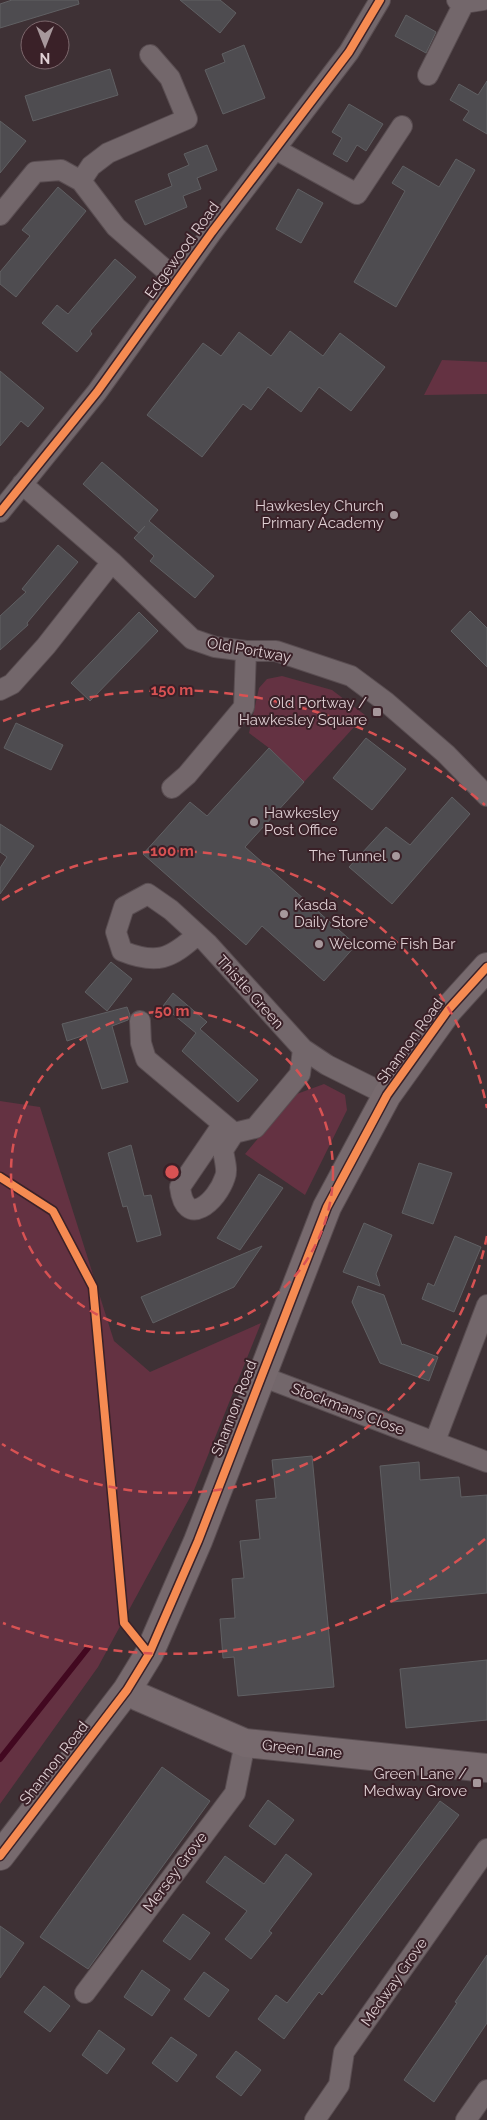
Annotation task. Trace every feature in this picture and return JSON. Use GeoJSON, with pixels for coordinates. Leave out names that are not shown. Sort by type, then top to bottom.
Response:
{"type":"FeatureCollection","features":[{"type":"Feature","properties":{"kind":"street","name":"Edgewood Road"},"geometry":{"type":"LineString","coordinates":[[0,512],[97,392],[177,280],[348,52],[380,0]]}},
{"type":"Feature","properties":{"kind":"street"},"geometry":{"type":"LineString","coordinates":[[428,75],[468,1]]}},
{"type":"Feature","properties":{"kind":"street"},"geometry":{"type":"LineString","coordinates":[[81,181],[91,166],[108,153],[187,119],[170,78],[150,55]]}},
{"type":"Feature","properties":{"kind":"street"},"geometry":{"type":"LineString","coordinates":[[275,149],[357,194],[402,126]]}},
{"type":"Feature","properties":{"kind":"street"},"geometry":{"type":"LineString","coordinates":[[0,215],[35,172],[61,170],[81,181],[116,227],[177,280]]}},
{"type":"Feature","properties":{"kind":"street","name":"Old Portway"},"geometry":{"type":"LineString","coordinates":[[22,484],[112,562],[192,638],[215,647],[246,651],[276,651],[351,676],[386,702],[438,747],[487,796]]}},
{"type":"Feature","properties":{"kind":"street"},"geometry":{"type":"LineString","coordinates":[[0,690],[12,684],[46,646],[112,562]]}},
{"type":"Feature","properties":{"kind":"street"},"geometry":{"type":"LineString","coordinates":[[172,788],[187,775],[244,707],[246,651]]}},
{"type":"Feature","properties":{"kind":"street","name":"Thistle Green"},"geometry":{"type":"LineString","coordinates":[[197,934],[303,1049],[327,1065],[387,1095]]}},
{"type":"Feature","properties":{"kind":"street","name":"Shannon Road"},"geometry":{"type":"LineString","coordinates":[[0,1856],[127,1690],[149,1654],[198,1541],[327,1206],[387,1095],[448,1010],[487,967]]}},
{"type":"Feature","properties":{"kind":"street"},"geometry":{"type":"LineString","coordinates":[[140,1021],[141,1043],[146,1058],[229,1128],[255,1128],[300,1074],[303,1049]]}},
{"type":"Feature","properties":{"kind":"street"},"geometry":{"type":"LineString","coordinates":[[435,1441],[487,1305]]}},
{"type":"Feature","properties":{"kind":"street","name":"Stockmans Close"},"geometry":{"type":"LineString","coordinates":[[261,1376],[487,1462]]}},
{"type":"Feature","properties":{"kind":"street","name":"Green Lane"},"geometry":{"type":"LineString","coordinates":[[127,1690],[245,1743],[487,1768]]}},
{"type":"Feature","properties":{"kind":"street","name":"Mersey Grove"},"geometry":{"type":"LineString","coordinates":[[85,1993],[236,1793],[245,1743]]}},
{"type":"Feature","properties":{"kind":"street","name":"Medway Grove"},"geometry":{"type":"LineString","coordinates":[[315,2120],[339,2084],[344,2052],[487,1849]]}},
{"type":"Feature","properties":{"kind":"street"},"geometry":{"type":"LineString","coordinates":[[466,2120],[487,2090]]}},
{"type":"Feature","properties":{"kind":"shaded area"},"geometry":{"type":"Polygon","coordinates":[[[442,360],[487,362],[487,394],[424,395],[442,360]]]}},
{"type":"Feature","properties":{"kind":"shaded area"},"geometry":{"type":"Polygon","coordinates":[[[282,676],[332,690],[365,715],[304,782],[269,748],[249,733],[259,688],[267,679],[282,676]]]}},
{"type":"Feature","properties":{"kind":"shaded area"},"geometry":{"type":"Polygon","coordinates":[[[324,1084],[345,1095],[347,1110],[305,1195],[245,1154],[294,1095],[324,1084]]]}},
{"type":"Feature","properties":{"kind":"shaded area"},"geometry":{"type":"Polygon","coordinates":[[[0,1101],[40,1107],[114,1341],[150,1372],[261,1323],[194,1490],[98,1667],[0,1804],[0,1101]]]}},
{"type":"Feature","properties":{"kind":"building"},"geometry":{"type":"Polygon","coordinates":[[[12,0],[78,0],[79,4],[26,20],[20,20],[20,22],[0,28],[0,4],[12,0]]]}},
{"type":"Feature","properties":{"kind":"building"},"geometry":{"type":"Polygon","coordinates":[[[180,0],[220,0],[236,13],[220,33],[180,0]]]}},
{"type":"Feature","properties":{"kind":"building"},"geometry":{"type":"Polygon","coordinates":[[[406,15],[436,32],[426,53],[395,36],[406,15]]]}},
{"type":"Feature","properties":{"kind":"building"},"geometry":{"type":"Polygon","coordinates":[[[244,45],[265,98],[223,114],[205,70],[225,62],[222,54],[244,45]]]}},
{"type":"Feature","properties":{"kind":"building"},"geometry":{"type":"Polygon","coordinates":[[[110,69],[118,95],[33,121],[25,96],[110,69]]]}},
{"type":"Feature","properties":{"kind":"building"},"geometry":{"type":"Polygon","coordinates":[[[487,81],[487,134],[463,120],[469,111],[450,100],[459,84],[478,95],[487,81]]]}},
{"type":"Feature","properties":{"kind":"building"},"geometry":{"type":"Polygon","coordinates":[[[349,104],[383,124],[366,151],[357,145],[347,162],[333,154],[342,138],[332,132],[349,104]]]}},
{"type":"Feature","properties":{"kind":"building"},"geometry":{"type":"Polygon","coordinates":[[[0,121],[26,141],[0,173],[0,121]]]}},
{"type":"Feature","properties":{"kind":"building"},"geometry":{"type":"Polygon","coordinates":[[[207,145],[217,170],[197,178],[201,189],[183,196],[187,207],[145,225],[135,201],[172,186],[168,174],[189,165],[184,154],[207,145]]]}},
{"type":"Feature","properties":{"kind":"building"},"geometry":{"type":"Polygon","coordinates":[[[456,159],[475,170],[396,307],[354,282],[405,191],[392,183],[403,166],[439,187],[456,159]]]}},
{"type":"Feature","properties":{"kind":"building"},"geometry":{"type":"Polygon","coordinates":[[[58,187],[86,211],[16,297],[0,284],[0,272],[30,236],[22,230],[58,187]]]}},
{"type":"Feature","properties":{"kind":"building"},"geometry":{"type":"Polygon","coordinates":[[[298,189],[323,203],[301,243],[276,229],[298,189]]]}},
{"type":"Feature","properties":{"kind":"building"},"geometry":{"type":"Polygon","coordinates":[[[115,259],[136,277],[90,331],[92,334],[77,352],[42,323],[57,305],[68,314],[115,259]]]}},
{"type":"Feature","properties":{"kind":"building"},"geometry":{"type":"Polygon","coordinates":[[[290,331],[323,356],[340,333],[385,367],[351,411],[319,387],[301,412],[268,387],[251,410],[243,404],[202,457],[147,415],[203,343],[221,356],[239,332],[271,356],[290,331]]]}},
{"type":"Feature","properties":{"kind":"building"},"geometry":{"type":"Polygon","coordinates":[[[0,371],[44,408],[28,427],[21,421],[0,446],[0,371]]]}},
{"type":"Feature","properties":{"kind":"building"},"geometry":{"type":"Polygon","coordinates":[[[102,462],[158,510],[149,521],[214,576],[195,598],[150,561],[154,556],[134,538],[139,533],[83,484],[102,462]]]}},
{"type":"Feature","properties":{"kind":"building"},"geometry":{"type":"Polygon","coordinates":[[[58,545],[78,562],[27,623],[28,625],[0,650],[0,616],[26,592],[22,589],[58,545]]]}},
{"type":"Feature","properties":{"kind":"building"},"geometry":{"type":"Polygon","coordinates":[[[470,611],[487,628],[487,667],[451,631],[470,611]]]}},
{"type":"Feature","properties":{"kind":"building"},"geometry":{"type":"Polygon","coordinates":[[[139,612],[158,631],[90,701],[71,683],[139,612]]]}},
{"type":"Feature","properties":{"kind":"building"},"geometry":{"type":"Polygon","coordinates":[[[16,723],[63,745],[51,770],[4,748],[16,723]]]}},
{"type":"Feature","properties":{"kind":"building"},"geometry":{"type":"Polygon","coordinates":[[[366,738],[406,769],[372,810],[333,778],[366,738]]]}},
{"type":"Feature","properties":{"kind":"building"},"geometry":{"type":"Polygon","coordinates":[[[269,748],[304,782],[245,847],[356,945],[324,981],[262,926],[246,945],[143,854],[190,802],[207,816],[269,748]]]}},
{"type":"Feature","properties":{"kind":"building","name":"The Tunnel"},"geometry":{"type":"Polygon","coordinates":[[[452,797],[470,814],[392,904],[349,867],[386,827],[410,845],[452,797]]]}},
{"type":"Feature","properties":{"kind":"building"},"geometry":{"type":"Polygon","coordinates":[[[0,824],[34,846],[0,894],[0,868],[7,857],[0,852],[0,824]]]}},
{"type":"Feature","properties":{"kind":"building"},"geometry":{"type":"Polygon","coordinates":[[[111,962],[132,979],[107,1011],[85,992],[111,962]]]}},
{"type":"Feature","properties":{"kind":"building"},"geometry":{"type":"Polygon","coordinates":[[[173,993],[207,1022],[200,1029],[258,1080],[238,1102],[182,1051],[196,1033],[163,1006],[173,993]]]}},
{"type":"Feature","properties":{"kind":"building"},"geometry":{"type":"Polygon","coordinates":[[[127,1007],[130,1015],[128,1020],[112,1026],[128,1082],[102,1089],[85,1035],[67,1041],[62,1024],[127,1007]]]}},
{"type":"Feature","properties":{"kind":"building"},"geometry":{"type":"Polygon","coordinates":[[[131,1145],[144,1196],[151,1195],[161,1235],[137,1242],[127,1206],[123,1207],[108,1153],[131,1145]]]}},
{"type":"Feature","properties":{"kind":"building"},"geometry":{"type":"Polygon","coordinates":[[[419,1163],[452,1173],[433,1224],[402,1213],[419,1163]]]}},
{"type":"Feature","properties":{"kind":"building"},"geometry":{"type":"Polygon","coordinates":[[[259,1174],[283,1188],[240,1250],[217,1238],[259,1174]]]}},
{"type":"Feature","properties":{"kind":"building"},"geometry":{"type":"Polygon","coordinates":[[[364,1223],[392,1235],[376,1274],[380,1286],[343,1272],[364,1223]]]}},
{"type":"Feature","properties":{"kind":"building"},"geometry":{"type":"Polygon","coordinates":[[[455,1236],[481,1247],[454,1312],[422,1299],[428,1283],[434,1286],[455,1236]]]}},
{"type":"Feature","properties":{"kind":"building"},"geometry":{"type":"Polygon","coordinates":[[[262,1246],[234,1287],[153,1323],[141,1297],[262,1246]]]}},
{"type":"Feature","properties":{"kind":"building"},"geometry":{"type":"Polygon","coordinates":[[[358,1286],[384,1295],[402,1345],[438,1357],[429,1381],[380,1363],[352,1302],[358,1286]]]}},
{"type":"Feature","properties":{"kind":"building"},"geometry":{"type":"Polygon","coordinates":[[[312,1456],[334,1687],[238,1696],[234,1657],[223,1658],[220,1619],[235,1618],[232,1579],[244,1578],[240,1541],[260,1539],[256,1500],[276,1498],[272,1460],[312,1456]]]}},
{"type":"Feature","properties":{"kind":"building"},"geometry":{"type":"Polygon","coordinates":[[[419,1462],[420,1480],[459,1477],[461,1497],[487,1495],[487,1593],[392,1602],[380,1466],[419,1462]]]}},
{"type":"Feature","properties":{"kind":"building"},"geometry":{"type":"Polygon","coordinates":[[[487,1660],[487,1720],[406,1728],[400,1669],[487,1660]]]}},
{"type":"Feature","properties":{"kind":"building"},"geometry":{"type":"Polygon","coordinates":[[[162,1767],[210,1801],[88,1969],[40,1937],[162,1767]]]}},
{"type":"Feature","properties":{"kind":"building"},"geometry":{"type":"Polygon","coordinates":[[[268,1800],[294,1820],[275,1845],[249,1826],[268,1800]]]}},
{"type":"Feature","properties":{"kind":"building"},"geometry":{"type":"Polygon","coordinates":[[[440,1801],[459,1815],[322,1995],[319,1992],[284,2039],[258,2019],[276,1995],[287,2003],[440,1801]]]}},
{"type":"Feature","properties":{"kind":"building"},"geometry":{"type":"Polygon","coordinates":[[[286,1854],[312,1874],[269,1931],[272,1933],[251,1959],[225,1939],[247,1911],[206,1882],[225,1856],[264,1884],[286,1854]]]}},
{"type":"Feature","properties":{"kind":"building"},"geometry":{"type":"Polygon","coordinates":[[[183,1914],[210,1933],[190,1960],[163,1941],[183,1914]]]}},
{"type":"Feature","properties":{"kind":"building"},"geometry":{"type":"Polygon","coordinates":[[[0,1926],[24,1943],[0,1978],[0,1926]]]}},
{"type":"Feature","properties":{"kind":"building"},"geometry":{"type":"Polygon","coordinates":[[[487,1955],[487,2023],[434,2102],[404,2080],[457,2003],[455,2002],[487,1955]]]}},
{"type":"Feature","properties":{"kind":"building"},"geometry":{"type":"Polygon","coordinates":[[[142,1970],[170,1990],[152,2016],[124,1997],[142,1970]]]}},
{"type":"Feature","properties":{"kind":"building"},"geometry":{"type":"Polygon","coordinates":[[[204,1972],[229,1990],[209,2017],[184,1999],[204,1972]]]}},
{"type":"Feature","properties":{"kind":"building"},"geometry":{"type":"Polygon","coordinates":[[[44,1986],[70,2006],[50,2032],[24,2012],[44,1986]]]}},
{"type":"Feature","properties":{"kind":"building"},"geometry":{"type":"Polygon","coordinates":[[[99,2030],[125,2049],[107,2074],[82,2055],[99,2030]]]}},
{"type":"Feature","properties":{"kind":"building"},"geometry":{"type":"Polygon","coordinates":[[[171,2037],[197,2055],[177,2082],[152,2063],[171,2037]]]}},
{"type":"Feature","properties":{"kind":"building"},"geometry":{"type":"Polygon","coordinates":[[[236,2051],[261,2070],[241,2096],[216,2077],[236,2051]]]}},
{"type":"Feature","properties":{"kind":"waterway"},"geometry":{"type":"LineString","coordinates":[[0,1759],[88,1648]]}},
{"type":"Feature","properties":{"kind":"cycle path"},"geometry":{"type":"LineString","coordinates":[[0,512],[97,392],[212,232],[349,52],[380,0]]}},
{"type":"Feature","properties":{"kind":"cycle path"},"geometry":{"type":"LineString","coordinates":[[0,1856],[127,1690],[149,1654],[198,1541],[327,1207],[387,1095],[448,1010],[487,967]]}},
{"type":"Feature","properties":{"kind":"cycle path"},"geometry":{"type":"LineString","coordinates":[[0,1177],[53,1211],[93,1287],[124,1623],[149,1654]]}},
{"type":"Feature","properties":{"kind":"place","name":"Hawkesley Church Primary Academy"},"geometry":{"type":"Point","coordinates":[394,515]}},
{"type":"Feature","properties":{"kind":"place","name":"Old Portway / Hawkesley Square"},"geometry":{"type":"Point","coordinates":[377,712]}},
{"type":"Feature","properties":{"kind":"place","name":"Hawkesley Post Office"},"geometry":{"type":"Point","coordinates":[254,822]}},
{"type":"Feature","properties":{"kind":"place","name":"The Tunnel"},"geometry":{"type":"Point","coordinates":[396,856]}},
{"type":"Feature","properties":{"kind":"place","name":"Kasda Daily Store"},"geometry":{"type":"Point","coordinates":[284,914]}},
{"type":"Feature","properties":{"kind":"place","name":"Welcome Fish Bar"},"geometry":{"type":"Point","coordinates":[319,944]}},
{"type":"Feature","properties":{"kind":"place","name":"Green Lane / Medway Grove"},"geometry":{"type":"Point","coordinates":[477,1783]}}]}
